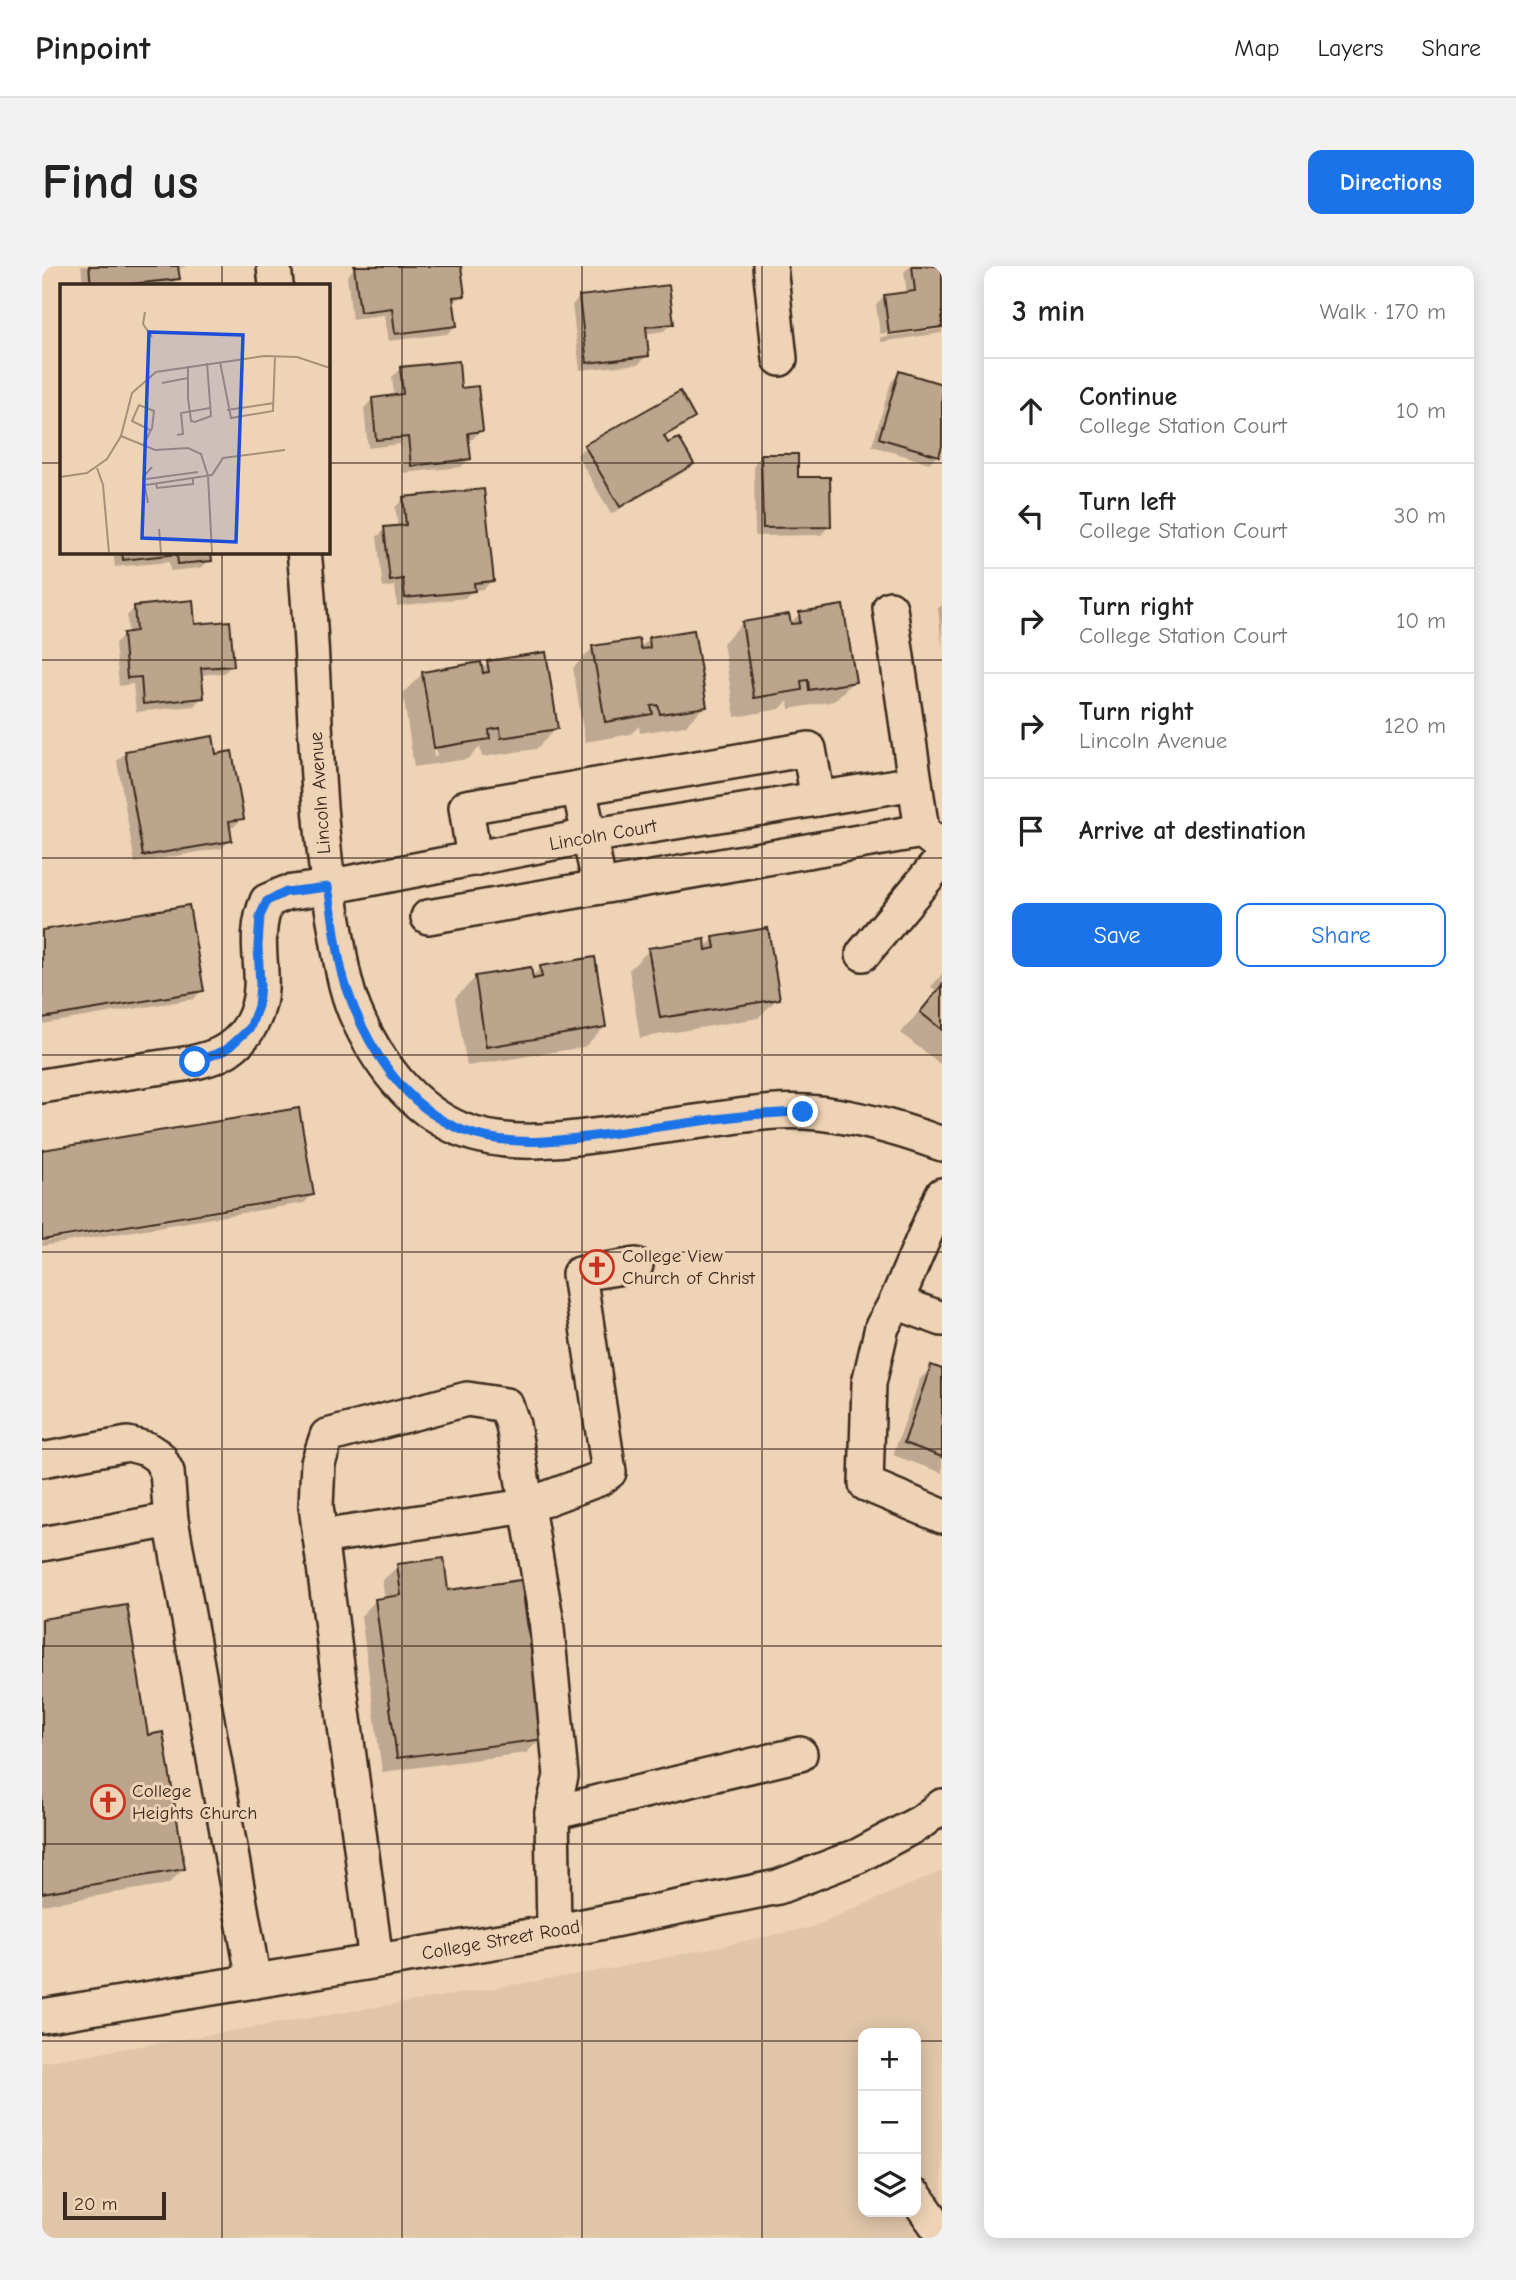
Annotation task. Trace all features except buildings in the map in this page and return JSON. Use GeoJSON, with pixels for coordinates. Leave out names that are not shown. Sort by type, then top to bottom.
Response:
{"type":"FeatureCollection","features":[{"type":"Feature","properties":{"kind":"street"},"geometry":{"type":"LineString","coordinates":[[274,266],[276,284]]}},
{"type":"Feature","properties":{"kind":"street"},"geometry":{"type":"LineString","coordinates":[[770,266],[780,359]]}},
{"type":"Feature","properties":{"kind":"street","name":"Lincoln Avenue"},"geometry":{"type":"LineString","coordinates":[[304,553],[320,815],[328,887],[345,983],[369,1040],[407,1093],[433,1114],[463,1130],[496,1139],[570,1139],[765,1113],[803,1112],[843,1116],[942,1144]]}},
{"type":"Feature","properties":{"kind":"street"},"geometry":{"type":"LineString","coordinates":[[428,917],[600,887],[932,839],[915,783],[890,608]]}},
{"type":"Feature","properties":{"kind":"street"},"geometry":{"type":"LineString","coordinates":[[474,859],[466,807],[809,749],[818,799]]}},
{"type":"Feature","properties":{"kind":"street","name":"Lincoln Court"},"geometry":{"type":"LineString","coordinates":[[42,1086],[195,1062],[226,1050],[250,1028],[258,1006],[260,916],[267,901],[286,892],[328,887],[589,836],[915,783]]}},
{"type":"Feature","properties":{"kind":"street"},"geometry":{"type":"LineString","coordinates":[[579,788],[600,887]]}},
{"type":"Feature","properties":{"kind":"street"},"geometry":{"type":"LineString","coordinates":[[863,954],[942,859]]}},
{"type":"Feature","properties":{"kind":"street"},"geometry":{"type":"LineString","coordinates":[[942,1195],[896,1302],[882,1327],[869,1383],[866,1484],[942,1516]]}},
{"type":"Feature","properties":{"kind":"street"},"geometry":{"type":"LineString","coordinates":[[320,1537],[526,1506],[600,1479],[609,1472],[579,1274],[636,1265]]}},
{"type":"Feature","properties":{"kind":"street"},"geometry":{"type":"LineString","coordinates":[[896,1302],[942,1319]]}},
{"type":"Feature","properties":{"kind":"street"},"geometry":{"type":"LineString","coordinates":[[376,1961],[316,1506],[318,1463],[327,1436],[467,1399],[506,1405],[513,1425],[546,1618],[561,1776],[552,1813],[554,1932]]}},
{"type":"Feature","properties":{"kind":"street"},"geometry":{"type":"LineString","coordinates":[[42,1460],[128,1444],[147,1449],[159,1457],[167,1472],[172,1520],[254,1981]]}},
{"type":"Feature","properties":{"kind":"street"},"geometry":{"type":"LineString","coordinates":[[42,1544],[172,1520]]}},
{"type":"Feature","properties":{"kind":"street"},"geometry":{"type":"LineString","coordinates":[[552,1813],[800,1754]]}},
{"type":"Feature","properties":{"kind":"street","name":"College Street Road"},"geometry":{"type":"LineString","coordinates":[[42,2017],[554,1932],[778,1887],[858,1856],[921,1822],[942,1806]]}},
{"type":"Feature","properties":{"kind":"street"},"geometry":{"type":"LineString","coordinates":[[921,2204],[942,2234]]}},
{"type":"Feature","properties":{"kind":"shaded area"},"geometry":{"type":"Polygon","coordinates":[[[942,1871],[942,2238],[42,2238],[42,2062],[616,1968],[812,1927],[942,1871]]]}},
{"type":"Feature","properties":{"kind":"place","name":"College View Church of Christ"},"geometry":{"type":"Point","coordinates":[597,1267]}},
{"type":"Feature","properties":{"kind":"place","name":"College Heights Church"},"geometry":{"type":"Point","coordinates":[108,1802]}},
{"type":"Feature","properties":{"kind":"route"},"geometry":{"type":"LineString","coordinates":[[195,1062],[226,1050],[250,1028],[258,1006],[260,916],[267,901],[286,892],[328,887],[345,983],[369,1040],[407,1093],[433,1114],[463,1130],[496,1139],[533,1141],[570,1139],[765,1113],[803,1112]]}}]}
